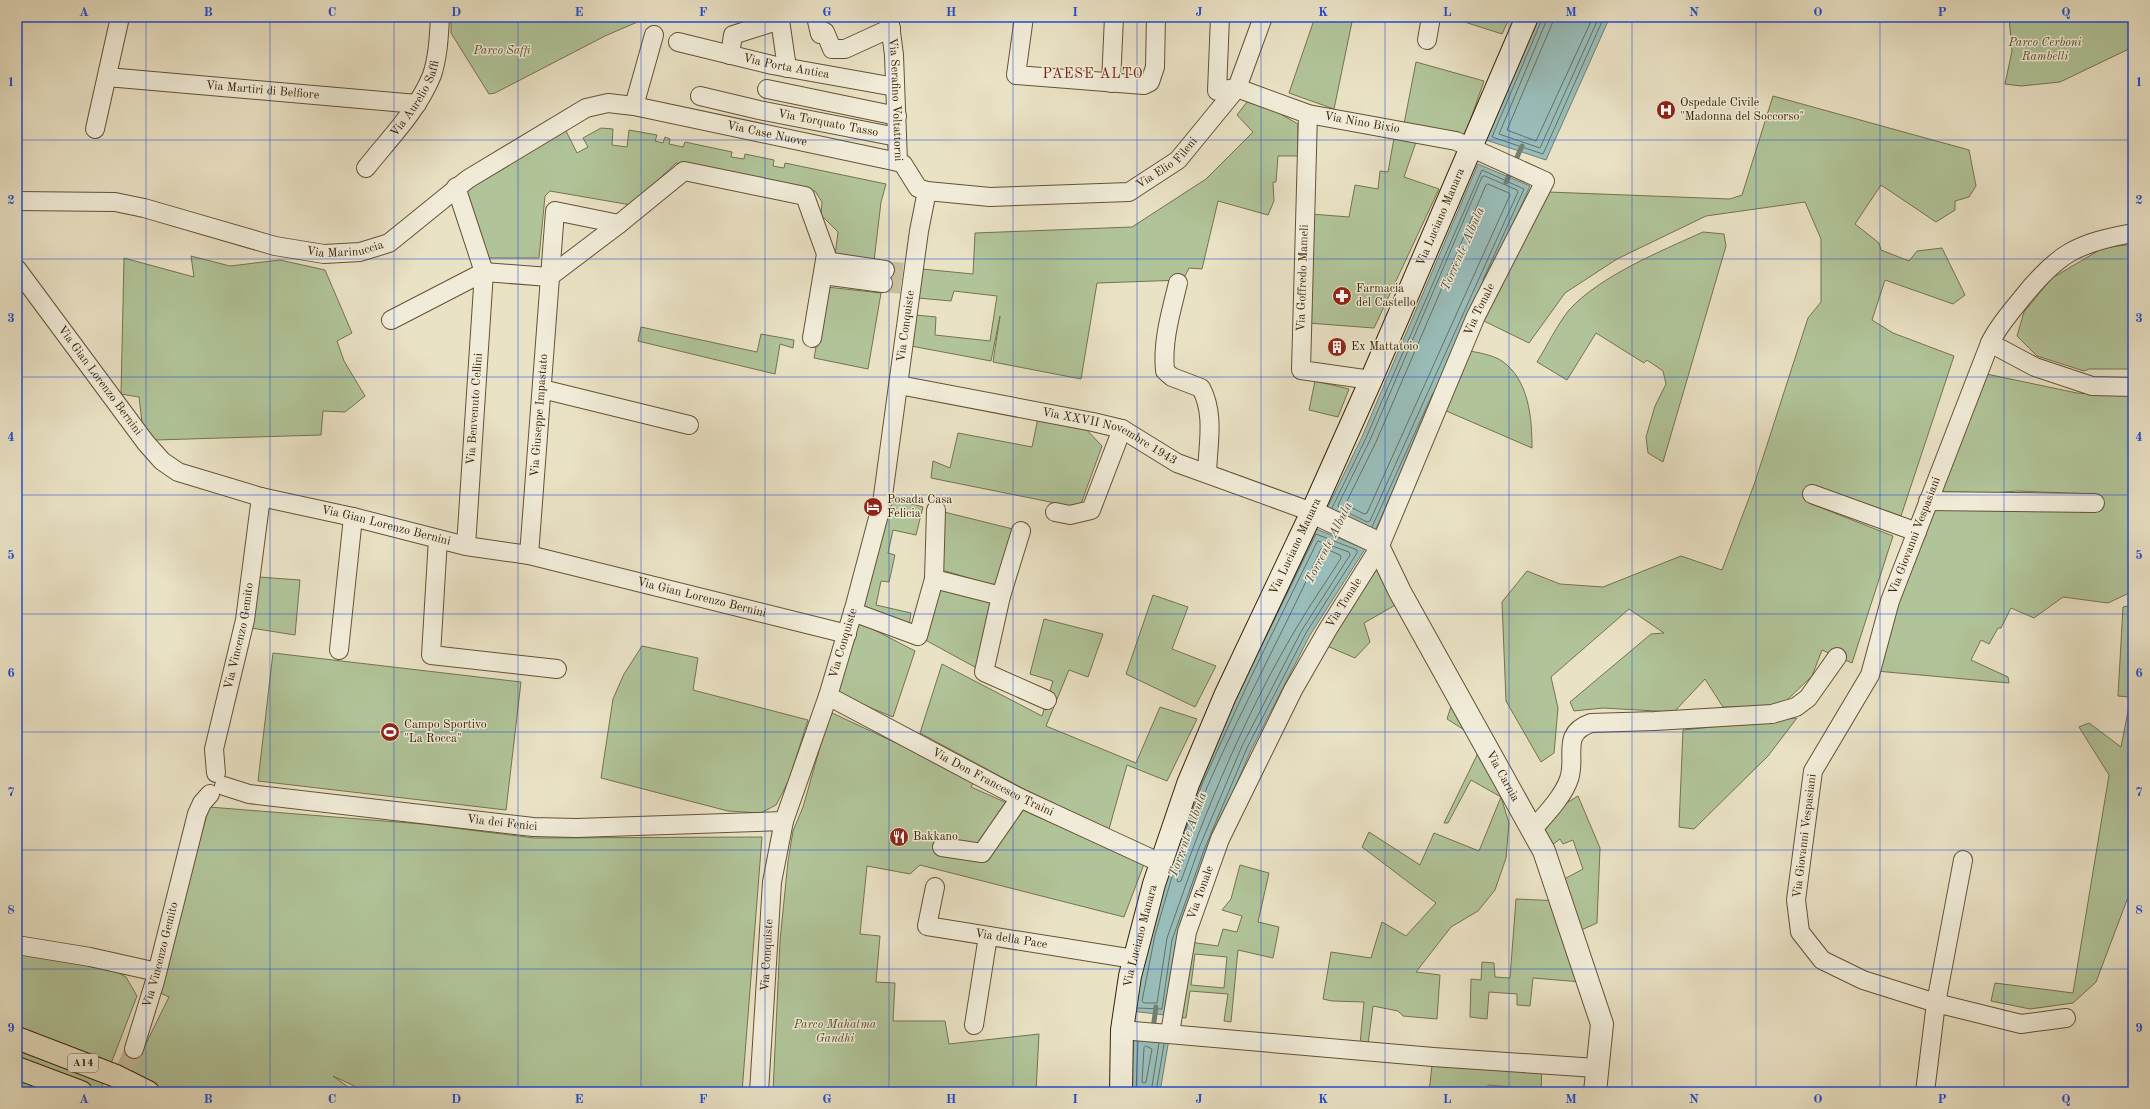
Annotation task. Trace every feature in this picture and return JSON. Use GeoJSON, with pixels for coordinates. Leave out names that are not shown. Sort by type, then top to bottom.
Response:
{"type":"FeatureCollection","features":[{"type":"Feature","properties":{"kind":"highway","name":"A14"},"geometry":{"type":"LineString","coordinates":[[17,1038],[116,1076],[148,1092]]}},
{"type":"Feature","properties":{"kind":"highway","name":"A14"},"geometry":{"type":"LineString","coordinates":[[17,1068],[81,1092]]}},
{"type":"Feature","properties":{"kind":"main road","name":"Via Luciano Manara"},"geometry":{"type":"LineString","coordinates":[[1120,1092],[1128,1030],[1127,994],[1134,959],[1161,863],[1188,784],[1216,717],[1319,515],[1371,380],[1480,151],[1527,17]]}},
{"type":"Feature","properties":{"kind":"main road"},"geometry":{"type":"LineString","coordinates":[[1319,515],[1378,545]]}},
{"type":"Feature","properties":{"kind":"main road","name":"Via Carnia"},"geometry":{"type":"LineString","coordinates":[[1378,545],[1400,592],[1544,851],[1602,1024],[1596,1068],[1595,1092]]}},
{"type":"Feature","properties":{"kind":"street"},"geometry":{"type":"LineString","coordinates":[[95,129],[120,17]]}},
{"type":"Feature","properties":{"kind":"street","name":"Via Aurelio Saffi"},"geometry":{"type":"LineString","coordinates":[[366,168],[416,104],[426,87],[435,62],[440,17]]}},
{"type":"Feature","properties":{"kind":"street"},"geometry":{"type":"LineString","coordinates":[[816,17],[820,34],[825,32],[832,49],[845,48],[890,23]]}},
{"type":"Feature","properties":{"kind":"street"},"geometry":{"type":"LineString","coordinates":[[1024,17],[1016,76],[1144,85],[1150,82],[1155,67],[1156,17]]}},
{"type":"Feature","properties":{"kind":"street"},"geometry":{"type":"LineString","coordinates":[[1111,83],[1114,17]]}},
{"type":"Feature","properties":{"kind":"street"},"geometry":{"type":"LineString","coordinates":[[1220,17],[1217,92],[1236,88]]}},
{"type":"Feature","properties":{"kind":"street","name":"Via Elio Fileni"},"geometry":{"type":"LineString","coordinates":[[927,191],[990,197],[1129,192],[1178,160],[1236,88],[1263,17]]}},
{"type":"Feature","properties":{"kind":"street"},"geometry":{"type":"LineString","coordinates":[[1426,40],[1431,17]]}},
{"type":"Feature","properties":{"kind":"street"},"geometry":{"type":"LineString","coordinates":[[730,56],[733,35],[780,20],[779,66],[767,89],[759,110],[754,133]]}},
{"type":"Feature","properties":{"kind":"street","name":"Via Serafino Voltattorni"},"geometry":{"type":"LineString","coordinates":[[890,23],[897,116],[898,162],[903,164],[918,188],[927,191]]}},
{"type":"Feature","properties":{"kind":"street"},"geometry":{"type":"LineString","coordinates":[[634,106],[654,35]]}},
{"type":"Feature","properties":{"kind":"street","name":"Via Porta Antica"},"geometry":{"type":"LineString","coordinates":[[678,42],[730,56],[895,87]]}},
{"type":"Feature","properties":{"kind":"street"},"geometry":{"type":"LineString","coordinates":[[843,78],[845,48]]}},
{"type":"Feature","properties":{"kind":"street","name":"Via Martiri di Belfiore"},"geometry":{"type":"LineString","coordinates":[[107,77],[416,104]]}},
{"type":"Feature","properties":{"kind":"street","name":"Via Nino Bixio"},"geometry":{"type":"LineString","coordinates":[[1236,88],[1308,114],[1442,137],[1480,151],[1539,178]]}},
{"type":"Feature","properties":{"kind":"street"},"geometry":{"type":"LineString","coordinates":[[767,89],[897,116]]}},
{"type":"Feature","properties":{"kind":"street","name":"Via Torquato Tasso"},"geometry":{"type":"LineString","coordinates":[[700,96],[759,110],[897,137]]}},
{"type":"Feature","properties":{"kind":"street","name":"Via Marinuccia"},"geometry":{"type":"LineString","coordinates":[[17,201],[125,204],[260,243],[314,253],[343,254],[369,251],[390,243],[456,187],[586,108],[608,103],[634,106]]}},
{"type":"Feature","properties":{"kind":"street","name":"Via Case Nuove"},"geometry":{"type":"LineString","coordinates":[[634,106],[754,133],[898,162]]}},
{"type":"Feature","properties":{"kind":"street","name":"Via Goffredo Mameli"},"geometry":{"type":"LineString","coordinates":[[1308,114],[1301,370],[1371,380]]}},
{"type":"Feature","properties":{"kind":"street"},"geometry":{"type":"LineString","coordinates":[[391,320],[484,272],[549,277],[619,224],[684,170],[805,196],[826,254],[812,338]]}},
{"type":"Feature","properties":{"kind":"street","name":"Via Tonale"},"geometry":{"type":"LineString","coordinates":[[1170,1033],[1187,932],[1220,839],[1293,690],[1378,545],[1476,316],[1539,178]]}},
{"type":"Feature","properties":{"kind":"street","name":"Via Benvenuto Cellini"},"geometry":{"type":"LineString","coordinates":[[456,187],[484,272],[466,546]]}},
{"type":"Feature","properties":{"kind":"street","name":"Via Conquiste"},"geometry":{"type":"LineString","coordinates":[[759,1092],[772,882],[784,821],[828,696],[847,634],[882,503],[920,231],[927,191]]}},
{"type":"Feature","properties":{"kind":"street","name":"Via Giuseppe Impastato"},"geometry":{"type":"LineString","coordinates":[[529,554],[555,211],[619,224]]}},
{"type":"Feature","properties":{"kind":"street","name":"Via Giovanni Vespasiani"},"geometry":{"type":"LineString","coordinates":[[2066,1018],[2021,1024],[1936,1003],[1863,980],[1822,960],[1800,932],[1796,900],[1813,771],[1870,675],[1890,601],[1990,342],[2004,320],[2038,278],[2060,258],[2078,247],[2098,240],[2133,233]]}},
{"type":"Feature","properties":{"kind":"street"},"geometry":{"type":"LineString","coordinates":[[824,268],[884,276]]}},
{"type":"Feature","properties":{"kind":"street","name":"Via Gian Lorenzo Bernini"},"geometry":{"type":"LineString","coordinates":[[17,269],[146,443],[162,461],[172,468],[187,475],[261,496],[353,517],[466,546],[529,554],[847,634]]}},
{"type":"Feature","properties":{"kind":"street"},"geometry":{"type":"LineString","coordinates":[[1178,283],[1166,335],[1164,356],[1165,371],[1172,377],[1200,388],[1208,400],[1210,415],[1207,473]]}},
{"type":"Feature","properties":{"kind":"street"},"geometry":{"type":"LineString","coordinates":[[1990,342],[2035,367],[2092,386],[2133,387]]}},
{"type":"Feature","properties":{"kind":"street","name":"Via XXVII Novembre 1943"},"geometry":{"type":"LineString","coordinates":[[899,385],[1093,422],[1122,429],[1177,463],[1319,515]]}},
{"type":"Feature","properties":{"kind":"street"},"geometry":{"type":"LineString","coordinates":[[542,390],[689,425]]}},
{"type":"Feature","properties":{"kind":"street"},"geometry":{"type":"LineString","coordinates":[[1055,512],[1070,515],[1091,510],[1122,429]]}},
{"type":"Feature","properties":{"kind":"street"},"geometry":{"type":"LineString","coordinates":[[1812,494],[1917,532]]}},
{"type":"Feature","properties":{"kind":"street","name":"Via Vincenzo Gemito"},"geometry":{"type":"LineString","coordinates":[[134,1049],[157,972],[198,814],[202,803],[217,784],[214,749],[245,620],[261,496]]}},
{"type":"Feature","properties":{"kind":"street"},"geometry":{"type":"LineString","coordinates":[[1928,501],[2095,503]]}},
{"type":"Feature","properties":{"kind":"street"},"geometry":{"type":"LineString","coordinates":[[853,612],[918,636],[934,579],[936,510]]}},
{"type":"Feature","properties":{"kind":"street"},"geometry":{"type":"LineString","coordinates":[[339,650],[353,517]]}},
{"type":"Feature","properties":{"kind":"street"},"geometry":{"type":"LineString","coordinates":[[1021,531],[1001,596],[984,672],[1047,700]]}},
{"type":"Feature","properties":{"kind":"street"},"geometry":{"type":"LineString","coordinates":[[438,539],[431,655],[557,669]]}},
{"type":"Feature","properties":{"kind":"street"},"geometry":{"type":"LineString","coordinates":[[934,579],[1001,596]]}},
{"type":"Feature","properties":{"kind":"street"},"geometry":{"type":"LineString","coordinates":[[1533,829],[1569,779],[1572,765],[1570,747],[1575,733],[1583,725],[1591,723],[1656,721],[1772,714],[1784,711],[1796,707],[1808,698],[1837,656]]}},
{"type":"Feature","properties":{"kind":"street","name":"Via Don Francesco Traini"},"geometry":{"type":"LineString","coordinates":[[828,696],[1020,798],[1161,863]]}},
{"type":"Feature","properties":{"kind":"street","name":"Via dei Fenici"},"geometry":{"type":"LineString","coordinates":[[217,784],[249,794],[533,827],[585,827],[784,821]]}},
{"type":"Feature","properties":{"kind":"street"},"geometry":{"type":"LineString","coordinates":[[942,847],[982,853],[1020,798]]}},
{"type":"Feature","properties":{"kind":"street"},"geometry":{"type":"LineString","coordinates":[[1925,1092],[1936,1003],[1963,860]]}},
{"type":"Feature","properties":{"kind":"street","name":"Via della Pace"},"geometry":{"type":"LineString","coordinates":[[934,887],[927,926],[1134,959]]}},
{"type":"Feature","properties":{"kind":"street"},"geometry":{"type":"LineString","coordinates":[[974,1025],[988,936]]}},
{"type":"Feature","properties":{"kind":"street"},"geometry":{"type":"LineString","coordinates":[[17,946],[90,957],[157,972]]}},
{"type":"Feature","properties":{"kind":"street"},"geometry":{"type":"LineString","coordinates":[[1128,1030],[1433,1057],[1596,1068]]}},
{"type":"Feature","properties":{"kind":"green space","name":"Parco Saffi"},"geometry":{"type":"Polygon","coordinates":[[[451,17],[649,17],[605,36],[495,93],[489,94],[451,33],[451,17]]]}},
{"type":"Feature","properties":{"kind":"green space"},"geometry":{"type":"Polygon","coordinates":[[[1315,17],[1353,17],[1334,109],[1289,93],[1315,17]]]}},
{"type":"Feature","properties":{"kind":"green space"},"geometry":{"type":"Polygon","coordinates":[[[1449,17],[1510,17],[1502,34],[1449,17]]]}},
{"type":"Feature","properties":{"kind":"green space","name":"Parco Cerboni Rambelli"},"geometry":{"type":"Polygon","coordinates":[[[2009,17],[2133,17],[2133,47],[2060,82],[2021,86],[2005,84],[2012,51],[2009,17]]]}},
{"type":"Feature","properties":{"kind":"green space"},"geometry":{"type":"Polygon","coordinates":[[[1416,62],[1484,81],[1465,135],[1404,124],[1416,62]]]}},
{"type":"Feature","properties":{"kind":"green space"},"geometry":{"type":"Polygon","coordinates":[[[1773,96],[1969,150],[1976,186],[1969,197],[1955,201],[1955,210],[1936,222],[1881,185],[1855,224],[1879,243],[1881,250],[1909,261],[1917,251],[1942,248],[1965,295],[1953,304],[1885,280],[1872,320],[1893,333],[1954,356],[1901,516],[1815,486],[1809,503],[1893,536],[1852,663],[1822,650],[1812,676],[1786,701],[1761,707],[1723,707],[1705,679],[1674,712],[1603,708],[1574,711],[1570,702],[1651,634],[1664,633],[1629,609],[1551,677],[1558,708],[1554,753],[1541,762],[1506,701],[1502,602],[1527,571],[1560,584],[1603,587],[1681,556],[1722,570],[1755,482],[1808,318],[1821,302],[1821,239],[1805,202],[1706,216],[1617,259],[1565,293],[1529,343],[1484,321],[1548,192],[1730,199],[1742,195],[1773,96]]]}},
{"type":"Feature","properties":{"kind":"green space"},"geometry":{"type":"Polygon","coordinates":[[[1247,102],[1268,107],[1298,124],[1298,156],[1278,156],[1276,182],[1273,182],[1274,201],[1268,215],[1218,201],[1202,269],[1189,268],[1183,280],[1097,283],[1081,379],[993,362],[1000,316],[991,361],[911,346],[916,315],[936,317],[935,335],[990,341],[997,296],[954,291],[951,301],[918,298],[922,269],[973,274],[975,233],[1132,227],[1206,179],[1253,132],[1237,115],[1247,102]]]}},
{"type":"Feature","properties":{"kind":"green space"},"geometry":{"type":"Polygon","coordinates":[[[601,128],[613,129],[612,145],[627,147],[629,130],[657,135],[655,141],[663,143],[665,137],[670,139],[669,144],[683,147],[685,142],[732,152],[731,157],[744,159],[745,154],[774,160],[773,166],[784,168],[785,163],[886,184],[881,202],[874,261],[835,255],[838,232],[821,215],[822,202],[815,191],[676,163],[631,205],[550,191],[545,196],[539,258],[487,258],[463,186],[565,129],[577,153],[588,147],[583,138],[601,128]]]}},
{"type":"Feature","properties":{"kind":"green space"},"geometry":{"type":"Polygon","coordinates":[[[1394,138],[1416,142],[1404,177],[1439,189],[1374,328],[1308,323],[1311,214],[1349,217],[1355,185],[1378,189],[1380,171],[1388,172],[1394,138]]]}},
{"type":"Feature","properties":{"kind":"green space"},"geometry":{"type":"Polygon","coordinates":[[[1703,232],[1724,234],[1726,246],[1663,462],[1648,453],[1646,437],[1655,406],[1666,384],[1663,371],[1647,360],[1644,363],[1596,333],[1567,380],[1537,362],[1569,310],[1597,286],[1632,265],[1703,232]]]}},
{"type":"Feature","properties":{"kind":"green space"},"geometry":{"type":"Polygon","coordinates":[[[2133,244],[2133,369],[2089,369],[2084,371],[2037,356],[2017,336],[2024,312],[2052,278],[2103,248],[2133,244]]]}},
{"type":"Feature","properties":{"kind":"green space"},"geometry":{"type":"Polygon","coordinates":[[[191,256],[230,266],[280,260],[325,270],[352,333],[337,341],[344,361],[365,396],[345,412],[323,411],[321,435],[155,440],[142,422],[139,397],[121,394],[124,258],[194,277],[191,256]]]}},
{"type":"Feature","properties":{"kind":"green space"},"geometry":{"type":"Polygon","coordinates":[[[827,287],[881,293],[868,369],[814,358],[827,287]]]}},
{"type":"Feature","properties":{"kind":"green space"},"geometry":{"type":"Polygon","coordinates":[[[641,327],[757,352],[761,334],[794,340],[793,348],[780,344],[775,374],[638,341],[641,327]]]}},
{"type":"Feature","properties":{"kind":"green space"},"geometry":{"type":"Polygon","coordinates":[[[1470,351],[1495,357],[1511,369],[1518,378],[1530,412],[1532,448],[1444,410],[1470,351]]]}},
{"type":"Feature","properties":{"kind":"green space"},"geometry":{"type":"Polygon","coordinates":[[[1977,372],[2077,393],[2133,396],[2133,584],[2129,593],[2108,603],[2063,597],[2034,618],[2011,608],[2001,628],[1998,628],[1989,644],[1981,640],[1971,660],[2008,677],[2009,683],[1876,671],[1926,506],[2026,511],[2095,510],[2094,494],[2017,491],[1930,498],[1977,372]]]}},
{"type":"Feature","properties":{"kind":"green space"},"geometry":{"type":"Polygon","coordinates":[[[1315,381],[1349,389],[1338,417],[1309,410],[1315,381]]]}},
{"type":"Feature","properties":{"kind":"green space"},"geometry":{"type":"Polygon","coordinates":[[[1038,418],[1082,425],[1102,446],[1081,504],[1070,506],[931,478],[933,461],[950,468],[958,433],[1032,447],[1038,418]]]}},
{"type":"Feature","properties":{"kind":"green space"},"geometry":{"type":"Polygon","coordinates":[[[891,498],[923,507],[916,535],[893,530],[888,553],[895,555],[889,582],[881,581],[876,605],[911,613],[909,625],[861,608],[891,498]]]}},
{"type":"Feature","properties":{"kind":"green space"},"geometry":{"type":"Polygon","coordinates":[[[936,510],[1021,531],[1003,588],[935,568],[936,510]]]}},
{"type":"Feature","properties":{"kind":"green space"},"geometry":{"type":"Polygon","coordinates":[[[1379,548],[1404,600],[1364,623],[1370,642],[1355,658],[1320,643],[1379,548]]]}},
{"type":"Feature","properties":{"kind":"green space"},"geometry":{"type":"Polygon","coordinates":[[[259,577],[300,580],[295,635],[251,628],[259,577]]]}},
{"type":"Feature","properties":{"kind":"green space"},"geometry":{"type":"Polygon","coordinates":[[[934,579],[1001,596],[984,672],[918,636],[934,579]]]}},
{"type":"Feature","properties":{"kind":"green space"},"geometry":{"type":"Polygon","coordinates":[[[1153,595],[1188,607],[1172,649],[1216,666],[1195,707],[1126,674],[1153,595]]]}},
{"type":"Feature","properties":{"kind":"green space"},"geometry":{"type":"Polygon","coordinates":[[[2133,605],[2133,683],[2130,697],[2118,696],[2123,607],[2133,605]]]}},
{"type":"Feature","properties":{"kind":"green space"},"geometry":{"type":"Polygon","coordinates":[[[1044,619],[1103,634],[1088,677],[1069,670],[1046,726],[1136,763],[1160,707],[1197,719],[1167,781],[1127,765],[1109,829],[1020,787],[920,733],[942,664],[1042,716],[1053,681],[1030,674],[1044,619]]]}},
{"type":"Feature","properties":{"kind":"green space"},"geometry":{"type":"Polygon","coordinates":[[[859,622],[915,651],[893,717],[835,693],[859,622]]]}},
{"type":"Feature","properties":{"kind":"green space"},"geometry":{"type":"Polygon","coordinates":[[[642,646],[698,658],[693,690],[808,720],[789,780],[776,805],[761,813],[728,811],[601,778],[613,699],[624,674],[642,646]]]}},
{"type":"Feature","properties":{"kind":"green space","name":"Campo Sportivo \"La Rocca\""},"geometry":{"type":"Polygon","coordinates":[[[273,653],[521,682],[506,810],[258,781],[273,653]]]}},
{"type":"Feature","properties":{"kind":"green space"},"geometry":{"type":"Polygon","coordinates":[[[2133,686],[2133,884],[2096,982],[2073,1003],[2030,1009],[1991,1001],[1995,983],[2073,993],[2109,775],[2079,727],[2089,723],[2121,747],[2133,686]]]}},
{"type":"Feature","properties":{"kind":"green space"},"geometry":{"type":"Polygon","coordinates":[[[1452,703],[1469,733],[1447,719],[1452,703]]]}},
{"type":"Feature","properties":{"kind":"green space","name":"Parco Mahatma Gandhi"},"geometry":{"type":"Polygon","coordinates":[[[830,712],[924,756],[973,783],[971,787],[1144,864],[1124,917],[920,865],[910,874],[867,866],[860,934],[880,936],[876,982],[895,983],[893,1021],[945,1021],[949,1044],[1039,1034],[1036,1092],[773,1092],[780,941],[788,861],[793,831],[803,807],[830,712]]]}},
{"type":"Feature","properties":{"kind":"green space"},"geometry":{"type":"Polygon","coordinates":[[[1797,718],[1768,756],[1694,829],[1679,827],[1683,730],[1797,718]]]}},
{"type":"Feature","properties":{"kind":"green space"},"geometry":{"type":"Polygon","coordinates":[[[1478,753],[1501,797],[1471,780],[1448,823],[1444,823],[1478,753]]]}},
{"type":"Feature","properties":{"kind":"green space"},"geometry":{"type":"Polygon","coordinates":[[[1578,796],[1600,848],[1597,923],[1572,934],[1582,982],[1533,978],[1530,1006],[1517,1005],[1517,994],[1489,992],[1487,1019],[1470,1017],[1471,979],[1481,980],[1482,962],[1494,963],[1495,977],[1510,978],[1516,899],[1561,901],[1555,884],[1583,869],[1573,840],[1563,844],[1560,839],[1544,851],[1542,818],[1578,796]]]}},
{"type":"Feature","properties":{"kind":"green space"},"geometry":{"type":"Polygon","coordinates":[[[1501,797],[1509,823],[1506,858],[1495,890],[1478,911],[1451,927],[1416,972],[1440,975],[1437,1019],[1403,1016],[1398,1011],[1373,1006],[1368,1044],[1360,1044],[1364,1002],[1332,1001],[1323,999],[1331,952],[1371,958],[1382,922],[1406,936],[1436,903],[1362,847],[1369,832],[1420,865],[1434,833],[1479,851],[1501,797]]]}},
{"type":"Feature","properties":{"kind":"green space"},"geometry":{"type":"Polygon","coordinates":[[[209,807],[422,824],[534,838],[762,837],[742,1092],[367,1092],[333,1076],[355,1092],[122,1092],[169,997],[158,992],[209,807]]]}},
{"type":"Feature","properties":{"kind":"green space"},"geometry":{"type":"Polygon","coordinates":[[[1240,865],[1269,873],[1258,922],[1279,927],[1273,958],[1238,950],[1231,1022],[1224,1021],[1228,994],[1190,991],[1186,1018],[1179,1017],[1190,942],[1218,946],[1223,929],[1237,932],[1242,916],[1222,910],[1231,899],[1240,865]],[[1195,954],[1191,985],[1224,988],[1227,957],[1195,954]]]}},
{"type":"Feature","properties":{"kind":"green space"},"geometry":{"type":"Polygon","coordinates":[[[17,945],[90,957],[126,977],[137,996],[100,1092],[17,1092],[17,945]]]}},
{"type":"Feature","properties":{"kind":"green space"},"geometry":{"type":"Polygon","coordinates":[[[1433,1057],[1542,1064],[1541,1092],[1535,1092],[1535,1089],[1488,1085],[1488,1092],[1429,1092],[1433,1057]]]}},
{"type":"Feature","properties":{"kind":"water"},"geometry":{"type":"Polygon","coordinates":[[[1539,17],[1604,17],[1609,19],[1546,160],[1486,140],[1539,17]]]}},
{"type":"Feature","properties":{"kind":"water"},"geometry":{"type":"Polygon","coordinates":[[[1478,164],[1530,186],[1373,535],[1326,511],[1362,437],[1478,164]]]}},
{"type":"Feature","properties":{"kind":"water"},"geometry":{"type":"Polygon","coordinates":[[[1314,528],[1365,549],[1310,635],[1251,750],[1207,852],[1176,941],[1165,1015],[1131,1011],[1146,933],[1194,780],[1314,528]]]}},
{"type":"Feature","properties":{"kind":"water"},"geometry":{"type":"Polygon","coordinates":[[[1130,1030],[1170,1033],[1160,1092],[1127,1092],[1130,1030]]]}},
{"type":"Feature","properties":{"kind":"waterway","name":"Torrente Albula"},"geometry":{"type":"LineString","coordinates":[[1506,182],[1522,146]]}},
{"type":"Feature","properties":{"kind":"waterway","name":"Torrente Albula"},"geometry":{"type":"LineString","coordinates":[[1153,1029],[1156,1007]]}},
{"type":"Feature","properties":{"kind":"tunnel"},"geometry":{"type":"LineString","coordinates":[[885,270],[915,273]]}},
{"type":"Feature","properties":{"kind":"tunnel"},"geometry":{"type":"LineString","coordinates":[[883,283],[913,286]]}},
{"type":"Feature","properties":{"kind":"tunnel"},"geometry":{"type":"LineString","coordinates":[[115,1092],[134,1049]]}},
{"type":"Feature","properties":{"kind":"place","name":"Ospedale Civile \"Madonna del Soccorso\""},"geometry":{"type":"Point","coordinates":[1666,110]}},
{"type":"Feature","properties":{"kind":"place","name":"Farmacia del Castello"},"geometry":{"type":"Point","coordinates":[1342,296]}},
{"type":"Feature","properties":{"kind":"place","name":"Ex Mattatoio"},"geometry":{"type":"Point","coordinates":[1337,347]}},
{"type":"Feature","properties":{"kind":"place","name":"Posada Casa Felicia"},"geometry":{"type":"Point","coordinates":[873,507]}},
{"type":"Feature","properties":{"kind":"place","name":"Campo Sportivo \"La Rocca\""},"geometry":{"type":"Point","coordinates":[390,732]}},
{"type":"Feature","properties":{"kind":"place","name":"Bakkano"},"geometry":{"type":"Point","coordinates":[899,837]}},
{"type":"Feature","properties":{"kind":"district","name":"PAESE ALTO"},"geometry":{"type":"Point","coordinates":[1093,74]}}]}
